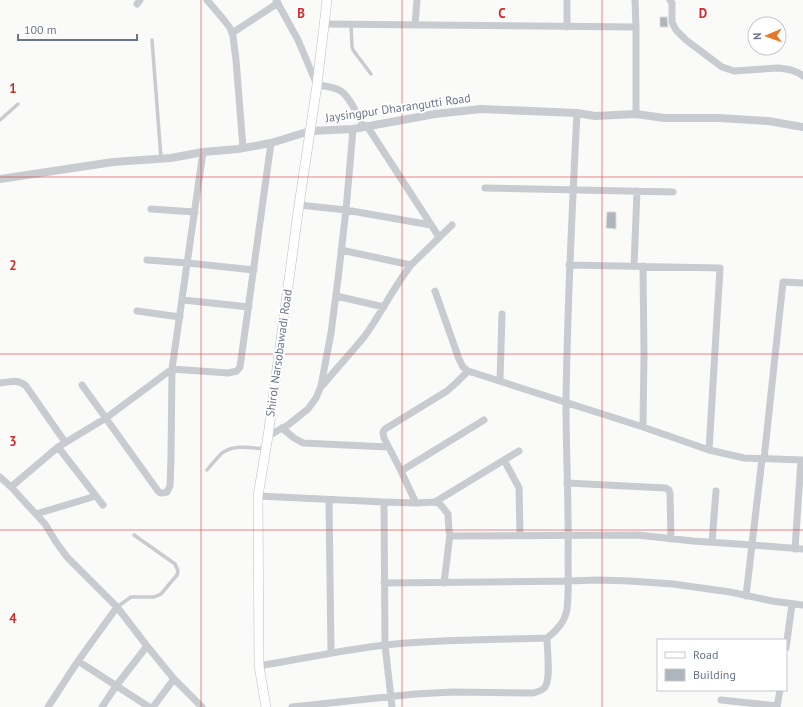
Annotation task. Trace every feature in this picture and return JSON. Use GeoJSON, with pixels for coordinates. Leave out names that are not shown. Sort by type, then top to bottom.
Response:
{"type":"FeatureCollection","features":[{"type":"Feature","properties":{"kind":"main road","name":"Shirol Narsobawadi Road"},"geometry":{"type":"LineString","coordinates":[[266,707],[259,666],[258,496],[268,436],[299,205],[317,85],[327,0]]}},
{"type":"Feature","properties":{"kind":"street"},"geometry":{"type":"LineString","coordinates":[[207,0],[224,20],[232,33],[236,60],[243,148]]}},
{"type":"Feature","properties":{"kind":"street"},"geometry":{"type":"LineString","coordinates":[[415,25],[417,0]]}},
{"type":"Feature","properties":{"kind":"street"},"geometry":{"type":"LineString","coordinates":[[567,0],[567,27]]}},
{"type":"Feature","properties":{"kind":"street"},"geometry":{"type":"LineString","coordinates":[[635,0],[636,114]]}},
{"type":"Feature","properties":{"kind":"street"},"geometry":{"type":"LineString","coordinates":[[670,0],[672,3],[672,22],[676,30],[686,40],[722,67],[734,71],[785,68],[791,69],[803,76]]}},
{"type":"Feature","properties":{"kind":"street"},"geometry":{"type":"LineString","coordinates":[[232,33],[277,2],[298,40],[317,85],[335,88],[343,92],[439,237]]}},
{"type":"Feature","properties":{"kind":"street"},"geometry":{"type":"LineString","coordinates":[[324,24],[636,28]]}},
{"type":"Feature","properties":{"kind":"street","name":"Jaysingpur Dharangutti Road"},"geometry":{"type":"LineString","coordinates":[[0,179],[113,162],[172,158],[203,152],[243,148],[271,143],[310,131],[353,129],[435,114],[481,109],[577,113],[595,116],[636,114],[664,118],[719,118],[768,122],[803,127]]}},
{"type":"Feature","properties":{"kind":"street"},"geometry":{"type":"LineString","coordinates":[[259,666],[385,645],[437,641],[547,638],[557,630],[564,621],[567,610],[568,581],[566,403],[569,265],[577,113]]}},
{"type":"Feature","properties":{"kind":"street"},"geometry":{"type":"LineString","coordinates":[[268,436],[288,425],[308,409],[316,398],[321,386],[336,296],[346,210],[353,129]]}},
{"type":"Feature","properties":{"kind":"street"},"geometry":{"type":"LineString","coordinates":[[11,487],[58,447],[106,418],[172,369],[228,373],[237,371],[240,367],[249,307],[271,143]]}},
{"type":"Feature","properties":{"kind":"street"},"geometry":{"type":"LineString","coordinates":[[82,385],[158,491],[160,493],[167,492],[170,486],[172,369],[203,152]]}},
{"type":"Feature","properties":{"kind":"street"},"geometry":{"type":"LineString","coordinates":[[485,188],[673,192]]}},
{"type":"Feature","properties":{"kind":"street"},"geometry":{"type":"LineString","coordinates":[[634,266],[637,191]]}},
{"type":"Feature","properties":{"kind":"street"},"geometry":{"type":"LineString","coordinates":[[299,205],[346,210],[431,225]]}},
{"type":"Feature","properties":{"kind":"street"},"geometry":{"type":"LineString","coordinates":[[151,209],[195,212]]}},
{"type":"Feature","properties":{"kind":"street"},"geometry":{"type":"LineString","coordinates":[[321,386],[364,337],[405,272],[452,225]]}},
{"type":"Feature","properties":{"kind":"street"},"geometry":{"type":"LineString","coordinates":[[341,250],[411,265]]}},
{"type":"Feature","properties":{"kind":"street"},"geometry":{"type":"LineString","coordinates":[[147,260],[254,270]]}},
{"type":"Feature","properties":{"kind":"street"},"geometry":{"type":"LineString","coordinates":[[569,265],[720,268],[709,450]]}},
{"type":"Feature","properties":{"kind":"street"},"geometry":{"type":"LineString","coordinates":[[643,266],[643,426]]}},
{"type":"Feature","properties":{"kind":"street"},"geometry":{"type":"LineString","coordinates":[[746,596],[783,282],[803,283]]}},
{"type":"Feature","properties":{"kind":"street"},"geometry":{"type":"LineString","coordinates":[[435,291],[459,359],[463,367],[468,370],[566,403],[643,426],[709,450],[744,458],[802,460],[799,549],[637,535],[456,536],[450,534]]}},
{"type":"Feature","properties":{"kind":"street"},"geometry":{"type":"LineString","coordinates":[[336,296],[384,307]]}},
{"type":"Feature","properties":{"kind":"street"},"geometry":{"type":"LineString","coordinates":[[183,300],[249,307]]}},
{"type":"Feature","properties":{"kind":"street"},"geometry":{"type":"LineString","coordinates":[[137,311],[180,317]]}},
{"type":"Feature","properties":{"kind":"street"},"geometry":{"type":"LineString","coordinates":[[500,381],[502,314]]}},
{"type":"Feature","properties":{"kind":"street"},"geometry":{"type":"LineString","coordinates":[[416,503],[388,447],[383,432],[385,429],[447,391],[468,370]]}},
{"type":"Feature","properties":{"kind":"street"},"geometry":{"type":"LineString","coordinates":[[0,383],[13,381],[23,383],[65,442]]}},
{"type":"Feature","properties":{"kind":"street"},"geometry":{"type":"LineString","coordinates":[[401,471],[484,420]]}},
{"type":"Feature","properties":{"kind":"street"},"geometry":{"type":"LineString","coordinates":[[282,428],[303,443],[388,447]]}},
{"type":"Feature","properties":{"kind":"street"},"geometry":{"type":"LineString","coordinates":[[58,447],[102,505]]}},
{"type":"Feature","properties":{"kind":"street"},"geometry":{"type":"LineString","coordinates":[[435,502],[519,451]]}},
{"type":"Feature","properties":{"kind":"street"},"geometry":{"type":"LineString","coordinates":[[504,460],[518,488],[520,535]]}},
{"type":"Feature","properties":{"kind":"street"},"geometry":{"type":"LineString","coordinates":[[0,477],[45,524],[67,557],[117,606],[174,679],[202,707]]}},
{"type":"Feature","properties":{"kind":"street"},"geometry":{"type":"LineString","coordinates":[[567,483],[665,488],[669,490],[671,539]]}},
{"type":"Feature","properties":{"kind":"street"},"geometry":{"type":"LineString","coordinates":[[712,542],[716,491]]}},
{"type":"Feature","properties":{"kind":"street"},"geometry":{"type":"LineString","coordinates":[[36,514],[96,496]]}},
{"type":"Feature","properties":{"kind":"street"},"geometry":{"type":"LineString","coordinates":[[258,496],[384,502],[435,502],[440,504],[448,514],[450,534],[444,583]]}},
{"type":"Feature","properties":{"kind":"street"},"geometry":{"type":"LineString","coordinates":[[328,500],[331,653]]}},
{"type":"Feature","properties":{"kind":"street"},"geometry":{"type":"LineString","coordinates":[[384,502],[385,645],[392,707]]}},
{"type":"Feature","properties":{"kind":"street"},"geometry":{"type":"LineString","coordinates":[[384,583],[598,580],[630,581],[673,584],[730,592],[772,602],[803,605]]}},
{"type":"Feature","properties":{"kind":"street"},"geometry":{"type":"LineString","coordinates":[[787,641],[792,604]]}},
{"type":"Feature","properties":{"kind":"street"},"geometry":{"type":"LineString","coordinates":[[48,707],[117,606]]}},
{"type":"Feature","properties":{"kind":"street"},"geometry":{"type":"LineString","coordinates":[[292,707],[415,694],[453,692],[533,693],[539,691],[547,682],[547,638]]}},
{"type":"Feature","properties":{"kind":"street"},"geometry":{"type":"LineString","coordinates":[[102,707],[116,686],[147,646]]}},
{"type":"Feature","properties":{"kind":"street"},"geometry":{"type":"LineString","coordinates":[[78,661],[149,707]]}},
{"type":"Feature","properties":{"kind":"street"},"geometry":{"type":"LineString","coordinates":[[153,707],[174,679]]}},
{"type":"Feature","properties":{"kind":"street"},"geometry":{"type":"LineString","coordinates":[[721,700],[777,707],[780,691]]}},
{"type":"Feature","properties":{"kind":"lane"},"geometry":{"type":"LineString","coordinates":[[351,25],[353,50],[371,74]]}},
{"type":"Feature","properties":{"kind":"lane"},"geometry":{"type":"LineString","coordinates":[[152,40],[161,159]]}},
{"type":"Feature","properties":{"kind":"lane"},"geometry":{"type":"LineString","coordinates":[[0,120],[18,104]]}},
{"type":"Feature","properties":{"kind":"lane"},"geometry":{"type":"LineString","coordinates":[[207,470],[227,450],[233,448],[266,449]]}},
{"type":"Feature","properties":{"kind":"lane"},"geometry":{"type":"LineString","coordinates":[[117,606],[131,597],[158,596],[173,580],[178,571],[175,564],[134,535]]}},
{"type":"Feature","properties":{"kind":"building"},"geometry":{"type":"Polygon","coordinates":[[[660,17],[667,17],[668,27],[660,27],[660,17]]]}},
{"type":"Feature","properties":{"kind":"building"},"geometry":{"type":"Polygon","coordinates":[[[607,212],[616,212],[616,229],[606,228],[607,212]]]}}]}
